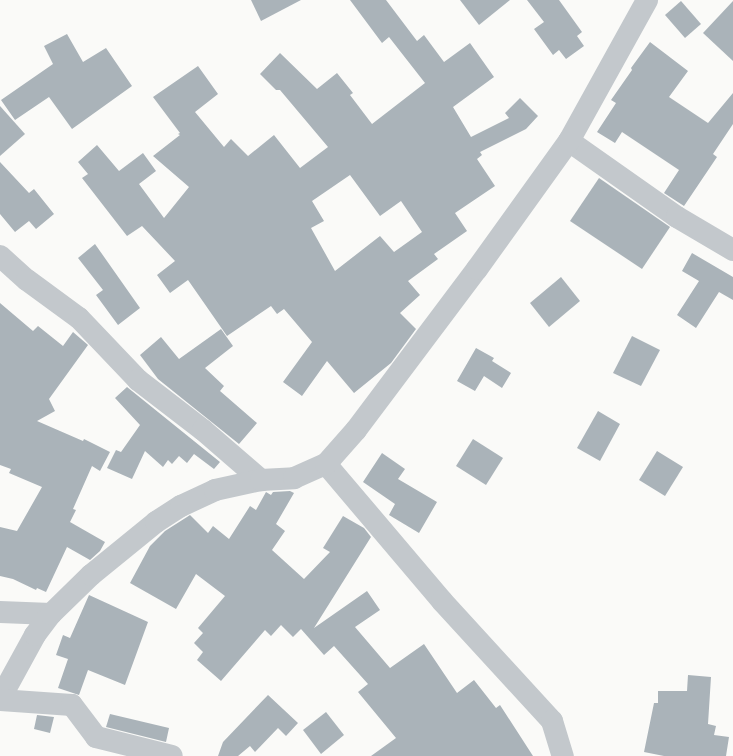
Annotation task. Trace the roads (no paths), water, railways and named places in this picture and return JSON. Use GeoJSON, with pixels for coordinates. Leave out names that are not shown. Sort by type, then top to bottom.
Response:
{"type":"FeatureCollection","features":[{"type":"Feature","properties":{"kind":"street"},"geometry":{"type":"LineString","coordinates":[[172,756],[96,737],[72,705],[0,700],[35,635],[51,614],[91,575],[156,522],[181,506],[215,490],[261,480],[294,478],[326,464],[356,430],[463,287],[568,141],[647,0]]}},
{"type":"Feature","properties":{"kind":"street"},"geometry":{"type":"LineString","coordinates":[[568,141],[677,217],[733,250]]}},
{"type":"Feature","properties":{"kind":"street"},"geometry":{"type":"LineString","coordinates":[[0,256],[28,280],[79,318],[138,380],[204,430],[261,480]]}},
{"type":"Feature","properties":{"kind":"street"},"geometry":{"type":"LineString","coordinates":[[326,464],[442,601],[552,721],[563,756]]}},
{"type":"Feature","properties":{"kind":"street"},"geometry":{"type":"LineString","coordinates":[[0,612],[51,614]]}}]}
